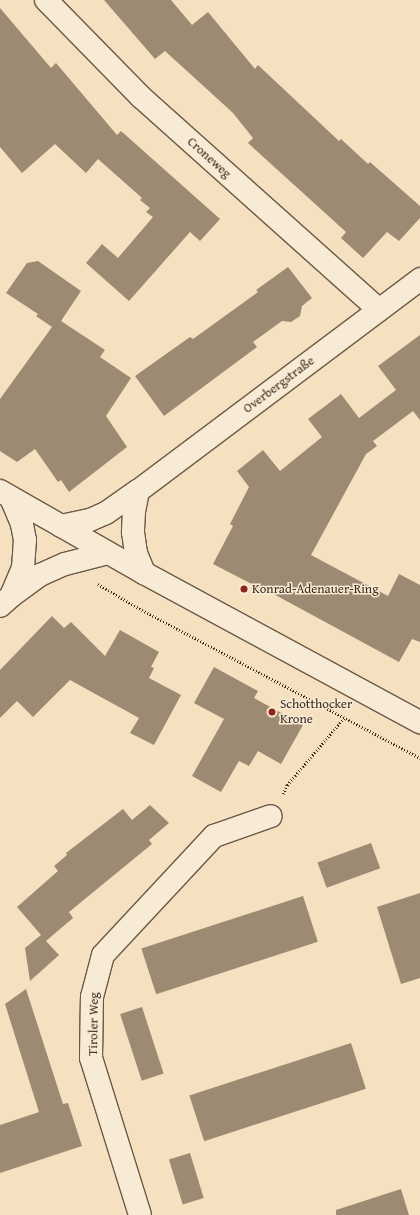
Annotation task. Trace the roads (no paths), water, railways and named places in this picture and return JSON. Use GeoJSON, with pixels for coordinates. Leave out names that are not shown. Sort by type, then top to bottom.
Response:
{"type":"FeatureCollection","features":[{"type":"Feature","properties":{"kind":"street","name":"Croneweg"},"geometry":{"type":"LineString","coordinates":[[46,0],[142,97],[379,310]]}},
{"type":"Feature","properties":{"kind":"street","name":"Overbergstraße"},"geometry":{"type":"LineString","coordinates":[[60,526],[90,520],[106,513],[138,491],[420,279]]}},
{"type":"Feature","properties":{"kind":"street"},"geometry":{"type":"LineString","coordinates":[[138,491],[134,511],[133,532],[136,553],[144,573]]}},
{"type":"Feature","properties":{"kind":"street"},"geometry":{"type":"LineString","coordinates":[[6,494],[144,573],[420,722]]}},
{"type":"Feature","properties":{"kind":"street"},"geometry":{"type":"LineString","coordinates":[[5,601],[23,568],[25,540],[22,524],[6,494]]}},
{"type":"Feature","properties":{"kind":"street"},"geometry":{"type":"LineString","coordinates":[[5,601],[40,575],[65,564],[108,553]]}},
{"type":"Feature","properties":{"kind":"street","name":"Tiroler Weg"},"geometry":{"type":"LineString","coordinates":[[140,1215],[91,1058],[92,997],[103,955],[214,836],[271,816]]}},
{"type":"Feature","properties":{"kind":"place","name":"Konrad-Adenauer-Ring"},"geometry":{"type":"Point","coordinates":[244,589]}},
{"type":"Feature","properties":{"kind":"place","name":"Schotthocker Krone"},"geometry":{"type":"Point","coordinates":[272,712]}}]}
